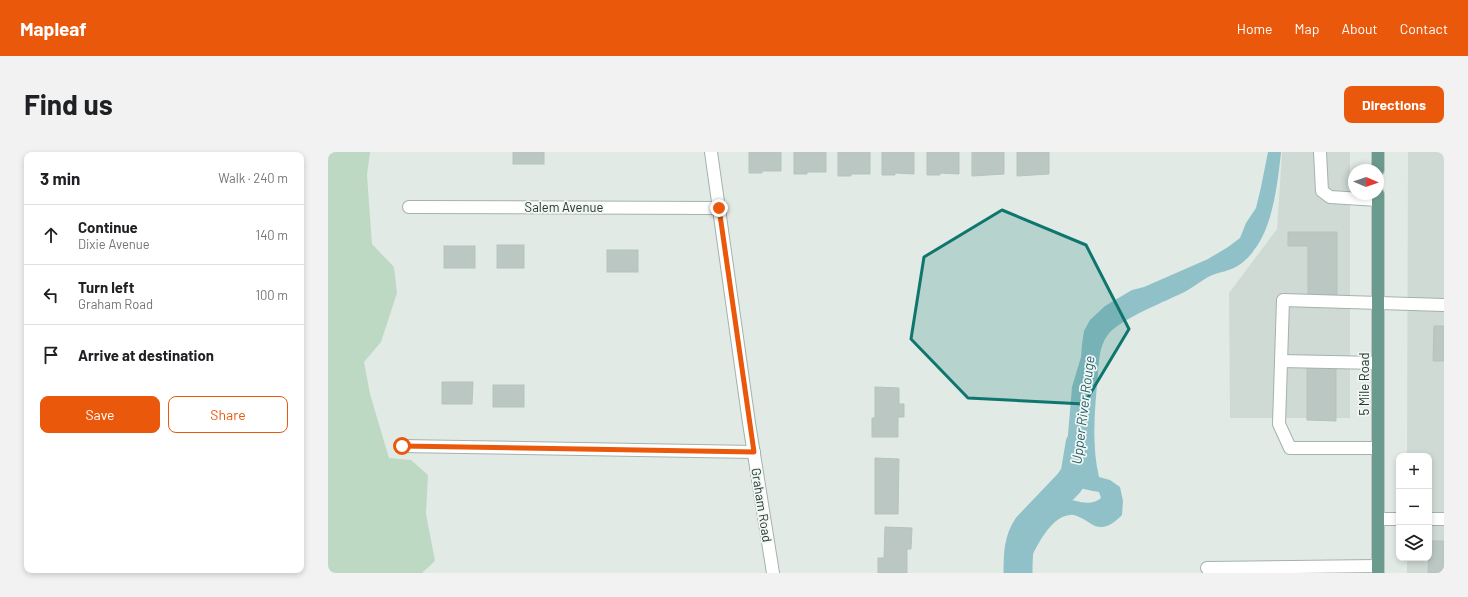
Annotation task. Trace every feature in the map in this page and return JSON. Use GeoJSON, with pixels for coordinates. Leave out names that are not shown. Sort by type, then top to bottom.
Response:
{"type":"FeatureCollection","features":[{"type":"Feature","properties":{"kind":"main road"},"geometry":{"type":"LineString","coordinates":[[1378,152],[1378,164]]}},
{"type":"Feature","properties":{"kind":"main road","name":"5 Mile Road"},"geometry":{"type":"LineString","coordinates":[[1378,200],[1378,570]]}},
{"type":"Feature","properties":{"kind":"street","name":"Graham Road"},"geometry":{"type":"LineString","coordinates":[[711,152],[773,573]]}},
{"type":"Feature","properties":{"kind":"street"},"geometry":{"type":"LineString","coordinates":[[1320,152],[1322,191],[1330,197],[1348,197]]}},
{"type":"Feature","properties":{"kind":"street","name":"Salem Avenue"},"geometry":{"type":"LineString","coordinates":[[409,207],[719,208]]}},
{"type":"Feature","properties":{"kind":"street"},"geometry":{"type":"LineString","coordinates":[[1378,448],[1290,448],[1279,424],[1283,300],[1444,305]]}},
{"type":"Feature","properties":{"kind":"street"},"geometry":{"type":"LineString","coordinates":[[1281,361],[1378,363]]}},
{"type":"Feature","properties":{"kind":"street"},"geometry":{"type":"LineString","coordinates":[[402,446],[754,452]]}},
{"type":"Feature","properties":{"kind":"street"},"geometry":{"type":"LineString","coordinates":[[1378,519],[1396,519]]}},
{"type":"Feature","properties":{"kind":"street"},"geometry":{"type":"LineString","coordinates":[[1432,519],[1444,519]]}},
{"type":"Feature","properties":{"kind":"street"},"geometry":{"type":"LineString","coordinates":[[1207,568],[1378,570]]}},
{"type":"Feature","properties":{"kind":"highlighted area"},"geometry":{"type":"Polygon","coordinates":[[[1002,210],[1086,245],[1129,329],[1084,404],[968,398],[911,339],[924,257],[1002,210]]]}},
{"type":"Feature","properties":{"kind":"shaded area"},"geometry":{"type":"Polygon","coordinates":[[[1282,152],[1350,152],[1350,164],[1348,164],[1348,200],[1350,200],[1350,418],[1230,418],[1229,293],[1277,229],[1282,152]]]}},
{"type":"Feature","properties":{"kind":"shaded area"},"geometry":{"type":"Polygon","coordinates":[[[1408,152],[1444,152],[1444,573],[1407,573],[1407,561],[1432,561],[1432,453],[1407,453],[1408,152]]]}},
{"type":"Feature","properties":{"kind":"green space"},"geometry":{"type":"Polygon","coordinates":[[[328,152],[370,152],[367,175],[372,244],[394,267],[397,293],[381,342],[364,362],[370,394],[389,458],[411,460],[428,475],[426,514],[435,561],[422,573],[328,573],[328,152]]]}},
{"type":"Feature","properties":{"kind":"water"},"geometry":{"type":"Polygon","coordinates":[[[1268,152],[1281,152],[1274,203],[1266,229],[1251,254],[1236,267],[1208,277],[1188,290],[1121,323],[1104,340],[1099,360],[1094,426],[1095,451],[1099,477],[1110,480],[1120,487],[1123,501],[1122,515],[1113,523],[1103,527],[1095,526],[1074,515],[1062,517],[1048,529],[1036,547],[1025,573],[1006,573],[1007,560],[1011,547],[1026,517],[1032,510],[1048,501],[1067,499],[1087,503],[1101,498],[1099,492],[1078,487],[1073,484],[1067,476],[1065,470],[1072,387],[1081,357],[1084,331],[1090,320],[1105,306],[1132,290],[1144,287],[1208,259],[1240,238],[1246,223],[1256,208],[1268,152]]]}},
{"type":"Feature","properties":{"kind":"building"},"geometry":{"type":"Polygon","coordinates":[[[513,152],[544,152],[544,164],[513,164],[513,152]]]}},
{"type":"Feature","properties":{"kind":"building"},"geometry":{"type":"Polygon","coordinates":[[[749,152],[781,152],[781,171],[749,173],[749,152]]]}},
{"type":"Feature","properties":{"kind":"building"},"geometry":{"type":"Polygon","coordinates":[[[794,152],[826,152],[826,172],[794,174],[794,152]]]}},
{"type":"Feature","properties":{"kind":"building"},"geometry":{"type":"Polygon","coordinates":[[[838,152],[870,152],[870,174],[838,176],[838,152]]]}},
{"type":"Feature","properties":{"kind":"building"},"geometry":{"type":"Polygon","coordinates":[[[882,152],[914,152],[914,174],[895,173],[895,175],[882,175],[882,152]]]}},
{"type":"Feature","properties":{"kind":"building"},"geometry":{"type":"Polygon","coordinates":[[[927,152],[959,152],[959,174],[940,173],[940,175],[927,175],[927,152]]]}},
{"type":"Feature","properties":{"kind":"building"},"geometry":{"type":"Polygon","coordinates":[[[972,152],[1004,152],[1004,174],[972,176],[972,152]]]}},
{"type":"Feature","properties":{"kind":"building"},"geometry":{"type":"Polygon","coordinates":[[[1017,152],[1049,152],[1049,174],[1017,176],[1017,152]]]}},
{"type":"Feature","properties":{"kind":"building"},"geometry":{"type":"Polygon","coordinates":[[[1288,232],[1337,232],[1337,295],[1308,295],[1308,246],[1288,246],[1288,232]]]}},
{"type":"Feature","properties":{"kind":"building"},"geometry":{"type":"Polygon","coordinates":[[[497,245],[524,245],[524,268],[497,268],[497,245]]]}},
{"type":"Feature","properties":{"kind":"building"},"geometry":{"type":"Polygon","coordinates":[[[444,246],[475,246],[475,268],[444,268],[444,246]]]}},
{"type":"Feature","properties":{"kind":"building"},"geometry":{"type":"Polygon","coordinates":[[[607,250],[638,250],[638,272],[607,272],[607,250]]]}},
{"type":"Feature","properties":{"kind":"building"},"geometry":{"type":"Polygon","coordinates":[[[1434,326],[1444,326],[1444,361],[1433,361],[1434,326]]]}},
{"type":"Feature","properties":{"kind":"building"},"geometry":{"type":"Polygon","coordinates":[[[1307,366],[1336,366],[1336,421],[1307,420],[1307,366]]]}},
{"type":"Feature","properties":{"kind":"building"},"geometry":{"type":"Polygon","coordinates":[[[442,382],[473,382],[472,404],[442,404],[442,382]]]}},
{"type":"Feature","properties":{"kind":"building"},"geometry":{"type":"Polygon","coordinates":[[[493,385],[524,385],[524,407],[493,407],[493,385]]]}},
{"type":"Feature","properties":{"kind":"building"},"geometry":{"type":"Polygon","coordinates":[[[875,387],[899,388],[899,404],[904,404],[904,417],[898,417],[898,437],[872,437],[872,418],[875,418],[875,387]]]}},
{"type":"Feature","properties":{"kind":"building"},"geometry":{"type":"Polygon","coordinates":[[[875,458],[899,459],[898,514],[875,514],[875,458]]]}},
{"type":"Feature","properties":{"kind":"building"},"geometry":{"type":"Polygon","coordinates":[[[885,527],[912,528],[911,549],[907,549],[907,573],[878,573],[878,558],[884,558],[885,527]]]}},
{"type":"Feature","properties":{"kind":"building"},"geometry":{"type":"Polygon","coordinates":[[[1432,541],[1444,541],[1444,573],[1428,573],[1428,561],[1432,561],[1432,541]]]}},
{"type":"Feature","properties":{"kind":"waterway","name":"Upper River Rouge"},"geometry":{"type":"LineString","coordinates":[[1018,573],[1019,548],[1022,537],[1028,526],[1069,483],[1075,474],[1080,444]]}},
{"type":"Feature","properties":{"kind":"route"},"geometry":{"type":"LineString","coordinates":[[402,446],[754,452],[719,208]]}}]}
